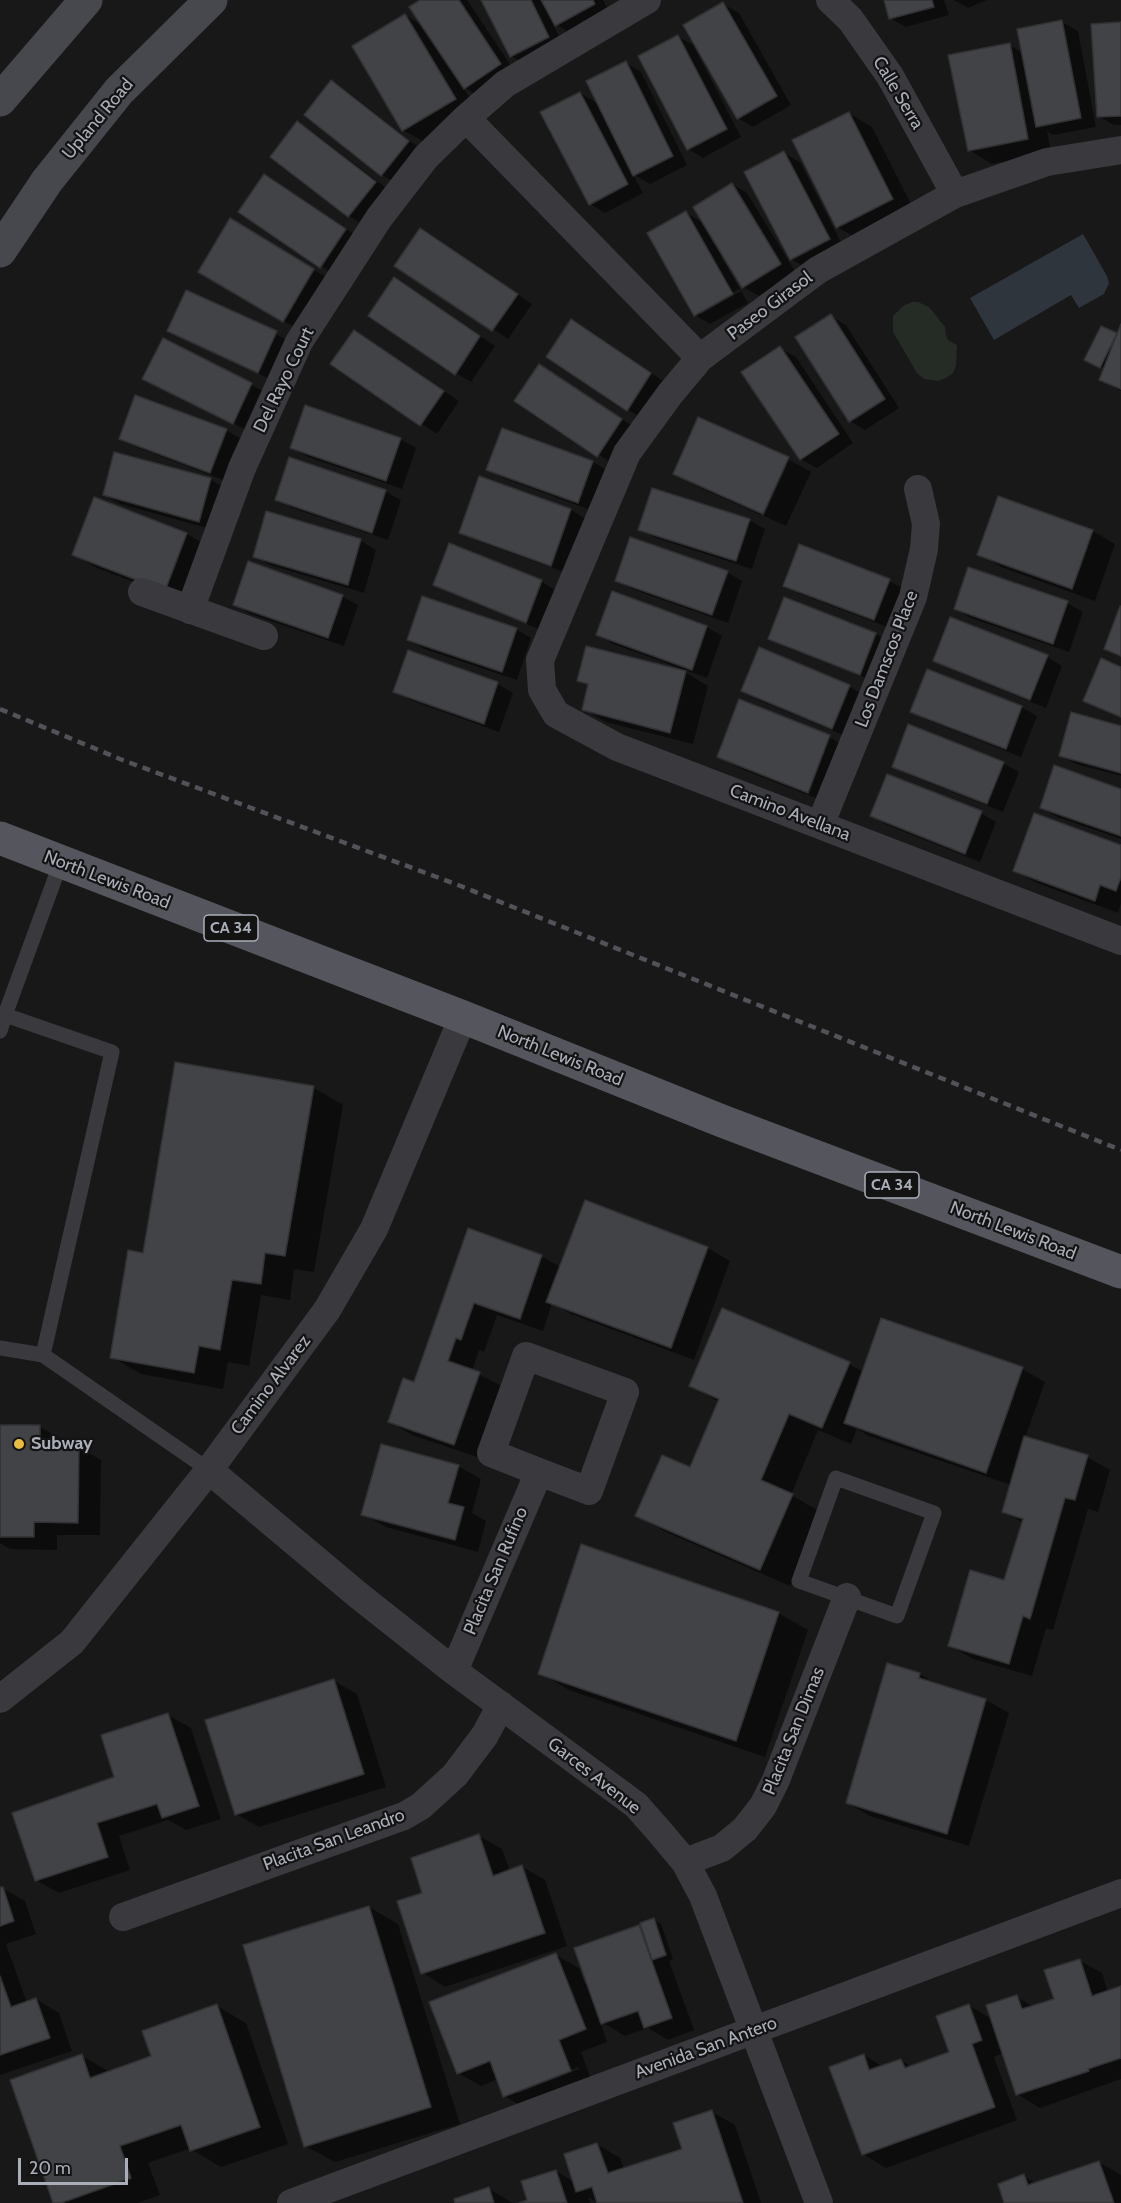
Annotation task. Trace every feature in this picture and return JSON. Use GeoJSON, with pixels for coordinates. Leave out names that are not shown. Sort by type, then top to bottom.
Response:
{"type":"FeatureCollection","features":[{"type":"Feature","properties":{"kind":"main road"},"geometry":{"type":"LineString","coordinates":[[0,100],[86,0]]}},
{"type":"Feature","properties":{"kind":"main road","name":"Upland Road"},"geometry":{"type":"LineString","coordinates":[[0,250],[47,181],[119,92],[190,19],[212,0]]}},
{"type":"Feature","properties":{"kind":"main road","name":"North Lewis Road"},"geometry":{"type":"LineString","coordinates":[[0,838],[463,1017],[722,1121],[1121,1272]]}},
{"type":"Feature","properties":{"kind":"street","name":"Del Rayo Court"},"geometry":{"type":"LineString","coordinates":[[190,610],[242,468],[299,342],[380,218],[426,157],[505,84],[647,0]]}},
{"type":"Feature","properties":{"kind":"street","name":"Calle Serra"},"geometry":{"type":"LineString","coordinates":[[830,0],[850,20],[890,76],[955,194]]}},
{"type":"Feature","properties":{"kind":"street"},"geometry":{"type":"LineString","coordinates":[[466,118],[700,357]]}},
{"type":"Feature","properties":{"kind":"street","name":"Paseo Girasol"},"geometry":{"type":"LineString","coordinates":[[558,621],[627,453],[669,394],[700,357],[818,270],[955,194],[1047,162],[1121,150]]}},
{"type":"Feature","properties":{"kind":"street","name":"Los Damscos Place"},"geometry":{"type":"LineString","coordinates":[[820,825],[913,597],[924,549],[926,524],[918,489]]}},
{"type":"Feature","properties":{"kind":"street"},"geometry":{"type":"LineString","coordinates":[[142,592],[264,636]]}},
{"type":"Feature","properties":{"kind":"street","name":"Camino Avellana"},"geometry":{"type":"LineString","coordinates":[[558,621],[540,660],[542,690],[556,714],[617,747],[1121,941]]}},
{"type":"Feature","properties":{"kind":"street","name":"Camino Alvarez"},"geometry":{"type":"LineString","coordinates":[[0,1700],[72,1642],[208,1470],[327,1310],[374,1229],[463,1017]]}},
{"type":"Feature","properties":{"kind":"street"},"geometry":{"type":"LineString","coordinates":[[526,1356],[625,1392],[589,1491],[539,1472],[491,1453],[526,1356]]}},
{"type":"Feature","properties":{"kind":"street","name":"Garces Avenue"},"geometry":{"type":"LineString","coordinates":[[208,1470],[357,1595],[454,1671],[636,1805],[685,1862],[703,1896],[752,2031],[819,2203]]}},
{"type":"Feature","properties":{"kind":"street","name":"Placita San Rufino"},"geometry":{"type":"LineString","coordinates":[[454,1671],[539,1472]]}},
{"type":"Feature","properties":{"kind":"street","name":"Placita San Dimas"},"geometry":{"type":"LineString","coordinates":[[685,1862],[722,1848],[745,1829],[763,1806],[776,1780],[847,1597]]}},
{"type":"Feature","properties":{"kind":"street","name":"Placita San Leandro"},"geometry":{"type":"LineString","coordinates":[[123,1917],[404,1816],[421,1806],[455,1775],[485,1735],[501,1705]]}},
{"type":"Feature","properties":{"kind":"street","name":"Avenida San Antero"},"geometry":{"type":"LineString","coordinates":[[291,2203],[1121,1893]]}},
{"type":"Feature","properties":{"kind":"lane"},"geometry":{"type":"LineString","coordinates":[[43,1355],[112,1052],[2,1023],[61,862]]}},
{"type":"Feature","properties":{"kind":"lane"},"geometry":{"type":"LineString","coordinates":[[0,1348],[43,1355],[208,1470]]}},
{"type":"Feature","properties":{"kind":"lane"},"geometry":{"type":"LineString","coordinates":[[836,1478],[934,1513],[897,1616],[847,1597],[799,1581],[836,1478]]}},
{"type":"Feature","properties":{"kind":"shaded area"},"geometry":{"type":"Polygon","coordinates":[[[1083,234],[1107,276],[1109,283],[1104,294],[1079,308],[1071,295],[994,340],[970,298],[1083,234]]]}},
{"type":"Feature","properties":{"kind":"shaded area"},"geometry":{"type":"Polygon","coordinates":[[[912,302],[929,307],[945,327],[948,340],[957,345],[956,365],[953,373],[946,378],[938,381],[924,379],[917,373],[893,332],[893,316],[903,306],[912,302]]]}},
{"type":"Feature","properties":{"kind":"building"},"geometry":{"type":"Polygon","coordinates":[[[420,0],[459,0],[501,64],[464,89],[409,7],[420,0]]]}},
{"type":"Feature","properties":{"kind":"building"},"geometry":{"type":"Polygon","coordinates":[[[481,0],[531,0],[549,37],[510,57],[481,0]]]}},
{"type":"Feature","properties":{"kind":"building"},"geometry":{"type":"Polygon","coordinates":[[[541,0],[593,0],[595,4],[555,26],[541,0]]]}},
{"type":"Feature","properties":{"kind":"building"},"geometry":{"type":"Polygon","coordinates":[[[884,0],[932,0],[934,7],[889,19],[884,0]]]}},
{"type":"Feature","properties":{"kind":"building"},"geometry":{"type":"Polygon","coordinates":[[[723,2],[777,96],[737,119],[683,25],[723,2]]]}},
{"type":"Feature","properties":{"kind":"building"},"geometry":{"type":"Polygon","coordinates":[[[405,14],[456,99],[402,131],[352,46],[405,14]]]}},
{"type":"Feature","properties":{"kind":"building"},"geometry":{"type":"Polygon","coordinates":[[[1062,20],[1081,118],[1036,127],[1017,29],[1062,20]]]}},
{"type":"Feature","properties":{"kind":"building"},"geometry":{"type":"Polygon","coordinates":[[[1121,22],[1121,116],[1097,117],[1091,24],[1121,22]]]}},
{"type":"Feature","properties":{"kind":"building"},"geometry":{"type":"Polygon","coordinates":[[[678,35],[727,129],[687,150],[638,56],[678,35]]]}},
{"type":"Feature","properties":{"kind":"building"},"geometry":{"type":"Polygon","coordinates":[[[1010,43],[1028,139],[968,151],[948,55],[1010,43]]]}},
{"type":"Feature","properties":{"kind":"building"},"geometry":{"type":"Polygon","coordinates":[[[626,61],[673,156],[633,176],[586,81],[626,61]]]}},
{"type":"Feature","properties":{"kind":"building"},"geometry":{"type":"Polygon","coordinates":[[[331,80],[409,141],[381,176],[304,115],[331,80]]]}},
{"type":"Feature","properties":{"kind":"building"},"geometry":{"type":"Polygon","coordinates":[[[580,92],[628,184],[589,205],[540,112],[580,92]]]}},
{"type":"Feature","properties":{"kind":"building"},"geometry":{"type":"Polygon","coordinates":[[[849,112],[893,199],[836,228],[792,140],[849,112]]]}},
{"type":"Feature","properties":{"kind":"building"},"geometry":{"type":"Polygon","coordinates":[[[297,121],[376,182],[348,217],[270,157],[297,121]]]}},
{"type":"Feature","properties":{"kind":"building"},"geometry":{"type":"Polygon","coordinates":[[[784,151],[830,239],[790,260],[744,172],[784,151]]]}},
{"type":"Feature","properties":{"kind":"building"},"geometry":{"type":"Polygon","coordinates":[[[264,174],[346,229],[320,268],[238,212],[264,174]]]}},
{"type":"Feature","properties":{"kind":"building"},"geometry":{"type":"Polygon","coordinates":[[[732,183],[781,264],[742,288],[693,207],[732,183]]]}},
{"type":"Feature","properties":{"kind":"building"},"geometry":{"type":"Polygon","coordinates":[[[686,211],[733,294],[694,316],[647,233],[686,211]]]}},
{"type":"Feature","properties":{"kind":"building"},"geometry":{"type":"Polygon","coordinates":[[[230,218],[314,269],[283,322],[198,272],[230,218]]]}},
{"type":"Feature","properties":{"kind":"building"},"geometry":{"type":"Polygon","coordinates":[[[420,228],[518,294],[492,331],[394,266],[420,228]]]}},
{"type":"Feature","properties":{"kind":"building"},"geometry":{"type":"Polygon","coordinates":[[[394,277],[480,336],[455,375],[368,316],[394,277]]]}},
{"type":"Feature","properties":{"kind":"building"},"geometry":{"type":"Polygon","coordinates":[[[186,290],[277,331],[258,373],[167,331],[186,290]]]}},
{"type":"Feature","properties":{"kind":"building"},"geometry":{"type":"Polygon","coordinates":[[[831,314],[885,399],[849,422],[795,337],[831,314]]]}},
{"type":"Feature","properties":{"kind":"building"},"geometry":{"type":"Polygon","coordinates":[[[571,319],[651,373],[627,411],[546,357],[571,319]]]}},
{"type":"Feature","properties":{"kind":"building"},"geometry":{"type":"Polygon","coordinates":[[[1121,324],[1121,389],[1099,380],[1121,324]]]}},
{"type":"Feature","properties":{"kind":"building"},"geometry":{"type":"Polygon","coordinates":[[[1101,326],[1117,333],[1100,368],[1084,360],[1101,326]]]}},
{"type":"Feature","properties":{"kind":"building"},"geometry":{"type":"Polygon","coordinates":[[[354,330],[444,391],[420,426],[330,364],[354,330]]]}},
{"type":"Feature","properties":{"kind":"building"},"geometry":{"type":"Polygon","coordinates":[[[163,338],[252,383],[233,424],[142,379],[163,338]]]}},
{"type":"Feature","properties":{"kind":"building"},"geometry":{"type":"Polygon","coordinates":[[[780,346],[839,434],[800,460],[741,372],[780,346]]]}},
{"type":"Feature","properties":{"kind":"building"},"geometry":{"type":"Polygon","coordinates":[[[539,364],[622,419],[597,457],[514,401],[539,364]]]}},
{"type":"Feature","properties":{"kind":"building"},"geometry":{"type":"Polygon","coordinates":[[[135,395],[227,429],[210,473],[119,439],[135,395]]]}},
{"type":"Feature","properties":{"kind":"building"},"geometry":{"type":"Polygon","coordinates":[[[305,405],[401,438],[386,481],[290,448],[305,405]]]}},
{"type":"Feature","properties":{"kind":"building"},"geometry":{"type":"Polygon","coordinates":[[[698,417],[789,457],[763,514],[673,474],[698,417]]]}},
{"type":"Feature","properties":{"kind":"building"},"geometry":{"type":"Polygon","coordinates":[[[502,428],[593,461],[578,503],[486,470],[502,428]]]}},
{"type":"Feature","properties":{"kind":"building"},"geometry":{"type":"Polygon","coordinates":[[[114,452],[211,478],[199,522],[103,495],[114,452]]]}},
{"type":"Feature","properties":{"kind":"building"},"geometry":{"type":"Polygon","coordinates":[[[289,457],[386,490],[372,533],[275,500],[289,457]]]}},
{"type":"Feature","properties":{"kind":"building"},"geometry":{"type":"Polygon","coordinates":[[[479,476],[571,509],[551,566],[459,533],[479,476]]]}},
{"type":"Feature","properties":{"kind":"building"},"geometry":{"type":"Polygon","coordinates":[[[652,488],[750,519],[736,561],[638,530],[652,488]]]}},
{"type":"Feature","properties":{"kind":"building"},"geometry":{"type":"Polygon","coordinates":[[[998,496],[1093,530],[1072,589],[977,555],[998,496]]]}},
{"type":"Feature","properties":{"kind":"building"},"geometry":{"type":"Polygon","coordinates":[[[94,497],[187,533],[165,591],[72,555],[94,497]]]}},
{"type":"Feature","properties":{"kind":"building"},"geometry":{"type":"Polygon","coordinates":[[[266,511],[361,539],[348,585],[253,557],[266,511]]]}},
{"type":"Feature","properties":{"kind":"building"},"geometry":{"type":"Polygon","coordinates":[[[630,537],[728,571],[712,615],[615,581],[630,537]]]}},
{"type":"Feature","properties":{"kind":"building"},"geometry":{"type":"Polygon","coordinates":[[[449,543],[542,580],[526,623],[433,585],[449,543]]]}},
{"type":"Feature","properties":{"kind":"building"},"geometry":{"type":"Polygon","coordinates":[[[799,544],[890,579],[874,620],[783,586],[799,544]]]}},
{"type":"Feature","properties":{"kind":"building"},"geometry":{"type":"Polygon","coordinates":[[[248,561],[343,595],[328,638],[233,605],[248,561]]]}},
{"type":"Feature","properties":{"kind":"building"},"geometry":{"type":"Polygon","coordinates":[[[968,567],[1068,601],[1053,644],[954,609],[968,567]]]}},
{"type":"Feature","properties":{"kind":"building"},"geometry":{"type":"Polygon","coordinates":[[[612,591],[707,626],[692,670],[596,635],[612,591]]]}},
{"type":"Feature","properties":{"kind":"building"},"geometry":{"type":"Polygon","coordinates":[[[422,596],[517,628],[502,672],[407,640],[422,596]]]}},
{"type":"Feature","properties":{"kind":"building"},"geometry":{"type":"Polygon","coordinates":[[[784,597],[876,633],[860,675],[768,639],[784,597]]]}},
{"type":"Feature","properties":{"kind":"building"},"geometry":{"type":"Polygon","coordinates":[[[1121,607],[1121,656],[1104,649],[1121,607]]]}},
{"type":"Feature","properties":{"kind":"building"},"geometry":{"type":"Polygon","coordinates":[[[950,617],[1048,655],[1030,700],[933,661],[950,617]]]}},
{"type":"Feature","properties":{"kind":"building"},"geometry":{"type":"Polygon","coordinates":[[[586,646],[686,671],[670,733],[582,710],[588,684],[577,681],[586,646]]]}},
{"type":"Feature","properties":{"kind":"building"},"geometry":{"type":"Polygon","coordinates":[[[759,647],[850,685],[832,729],[741,691],[759,647]]]}},
{"type":"Feature","properties":{"kind":"building"},"geometry":{"type":"Polygon","coordinates":[[[408,650],[498,682],[484,724],[393,692],[408,650]]]}},
{"type":"Feature","properties":{"kind":"building"},"geometry":{"type":"Polygon","coordinates":[[[1101,658],[1121,667],[1121,717],[1083,701],[1101,658]]]}},
{"type":"Feature","properties":{"kind":"building"},"geometry":{"type":"Polygon","coordinates":[[[927,669],[1022,706],[1006,749],[910,712],[927,669]]]}},
{"type":"Feature","properties":{"kind":"building"},"geometry":{"type":"Polygon","coordinates":[[[739,699],[830,735],[808,793],[717,757],[739,699]]]}},
{"type":"Feature","properties":{"kind":"building"},"geometry":{"type":"Polygon","coordinates":[[[1071,712],[1121,726],[1121,773],[1059,756],[1071,712]]]}},
{"type":"Feature","properties":{"kind":"building"},"geometry":{"type":"Polygon","coordinates":[[[908,724],[1004,762],[987,804],[892,767],[908,724]]]}},
{"type":"Feature","properties":{"kind":"building"},"geometry":{"type":"Polygon","coordinates":[[[1054,765],[1121,789],[1121,836],[1040,808],[1054,765]]]}},
{"type":"Feature","properties":{"kind":"building"},"geometry":{"type":"Polygon","coordinates":[[[887,774],[982,811],[965,854],[870,816],[887,774]]]}},
{"type":"Feature","properties":{"kind":"building"},"geometry":{"type":"Polygon","coordinates":[[[1034,813],[1121,845],[1121,877],[1116,891],[1100,885],[1095,901],[1013,871],[1034,813]]]}},
{"type":"Feature","properties":{"kind":"building"},"geometry":{"type":"Polygon","coordinates":[[[175,1062],[314,1086],[285,1256],[265,1253],[261,1284],[232,1280],[220,1350],[199,1346],[194,1373],[110,1358],[128,1250],[143,1253],[175,1062]]]}},
{"type":"Feature","properties":{"kind":"building"},"geometry":{"type":"Polygon","coordinates":[[[585,1200],[708,1247],[671,1348],[546,1302],[585,1200]]]}},
{"type":"Feature","properties":{"kind":"building"},"geometry":{"type":"Polygon","coordinates":[[[468,1228],[542,1255],[520,1319],[474,1303],[461,1340],[456,1338],[448,1361],[480,1372],[454,1445],[388,1422],[403,1378],[414,1382],[468,1228]]]}},
{"type":"Feature","properties":{"kind":"building"},"geometry":{"type":"Polygon","coordinates":[[[722,1308],[850,1362],[822,1428],[789,1414],[761,1480],[793,1494],[760,1570],[635,1516],[662,1455],[690,1467],[719,1399],[689,1386],[722,1308]]]}},
{"type":"Feature","properties":{"kind":"building"},"geometry":{"type":"Polygon","coordinates":[[[881,1318],[1023,1367],[986,1473],[844,1423],[881,1318]]]}},
{"type":"Feature","properties":{"kind":"building"},"geometry":{"type":"Polygon","coordinates":[[[0,1425],[40,1425],[40,1445],[79,1446],[78,1523],[34,1522],[34,1537],[0,1537],[0,1425]]]}},
{"type":"Feature","properties":{"kind":"building"},"geometry":{"type":"Polygon","coordinates":[[[1024,1436],[1088,1455],[1075,1500],[1065,1498],[1030,1619],[1023,1616],[1009,1664],[948,1646],[970,1570],[1004,1580],[1023,1519],[1002,1512],[1024,1436]]]}},
{"type":"Feature","properties":{"kind":"building"},"geometry":{"type":"Polygon","coordinates":[[[381,1444],[459,1465],[448,1503],[464,1507],[455,1540],[361,1515],[381,1444]]]}},
{"type":"Feature","properties":{"kind":"building"},"geometry":{"type":"Polygon","coordinates":[[[581,1544],[779,1612],[736,1741],[538,1674],[581,1544]]]}},
{"type":"Feature","properties":{"kind":"building"},"geometry":{"type":"Polygon","coordinates":[[[887,1663],[920,1673],[919,1678],[986,1699],[947,1834],[846,1803],[887,1663]]]}},
{"type":"Feature","properties":{"kind":"building"},"geometry":{"type":"Polygon","coordinates":[[[334,1679],[364,1774],[235,1815],[205,1720],[334,1679]]]}},
{"type":"Feature","properties":{"kind":"building"},"geometry":{"type":"Polygon","coordinates":[[[168,1713],[199,1806],[162,1818],[157,1804],[97,1823],[108,1857],[35,1881],[12,1813],[114,1777],[101,1735],[168,1713]]]}},
{"type":"Feature","properties":{"kind":"building"},"geometry":{"type":"Polygon","coordinates":[[[479,1834],[493,1876],[522,1865],[545,1933],[421,1974],[397,1901],[422,1893],[411,1858],[479,1834]]]}},
{"type":"Feature","properties":{"kind":"building"},"geometry":{"type":"Polygon","coordinates":[[[0,1887],[3,1887],[14,1921],[0,1926],[0,1887]]]}},
{"type":"Feature","properties":{"kind":"building"},"geometry":{"type":"Polygon","coordinates":[[[369,1906],[431,2107],[304,2147],[243,1945],[369,1906]]]}},
{"type":"Feature","properties":{"kind":"building"},"geometry":{"type":"Polygon","coordinates":[[[654,1918],[666,1955],[652,1960],[640,1923],[654,1918]]]}},
{"type":"Feature","properties":{"kind":"building"},"geometry":{"type":"Polygon","coordinates":[[[639,1925],[672,2018],[644,2028],[638,2011],[601,2024],[574,1948],[639,1925]]]}},
{"type":"Feature","properties":{"kind":"building"},"geometry":{"type":"Polygon","coordinates":[[[556,1953],[586,2029],[559,2040],[571,2071],[503,2097],[490,2061],[457,2074],[429,2002],[556,1953]]]}},
{"type":"Feature","properties":{"kind":"building"},"geometry":{"type":"Polygon","coordinates":[[[1080,1959],[1092,1996],[1121,1986],[1121,2058],[1016,2095],[986,2005],[1017,1995],[1022,2009],[1054,1999],[1044,1970],[1080,1959]]]}},
{"type":"Feature","properties":{"kind":"building"},"geometry":{"type":"Polygon","coordinates":[[[0,1976],[11,2007],[36,1998],[50,2038],[0,2055],[0,1976]]]}},
{"type":"Feature","properties":{"kind":"building"},"geometry":{"type":"Polygon","coordinates":[[[217,2004],[260,2127],[190,2151],[181,2125],[120,2146],[131,2178],[61,2203],[53,2203],[10,2080],[82,2054],[90,2078],[151,2056],[142,2031],[217,2004]]]}},
{"type":"Feature","properties":{"kind":"building"},"geometry":{"type":"Polygon","coordinates":[[[969,2004],[982,2040],[972,2044],[995,2107],[862,2155],[829,2067],[864,2054],[869,2070],[901,2059],[905,2068],[949,2052],[936,2016],[969,2004]]]}},
{"type":"Feature","properties":{"kind":"building"},"geometry":{"type":"Polygon","coordinates":[[[712,2110],[743,2203],[597,2203],[592,2187],[576,2192],[564,2154],[597,2143],[608,2173],[682,2149],[673,2123],[712,2110]]]}},
{"type":"Feature","properties":{"kind":"building"},"geometry":{"type":"Polygon","coordinates":[[[1099,2161],[1114,2203],[1004,2203],[998,2184],[1024,2174],[1028,2185],[1099,2161]]]}},
{"type":"Feature","properties":{"kind":"building"},"geometry":{"type":"Polygon","coordinates":[[[556,2170],[567,2203],[519,2203],[527,2200],[521,2181],[556,2170]]]}},
{"type":"Feature","properties":{"kind":"building"},"geometry":{"type":"Polygon","coordinates":[[[489,2187],[494,2203],[455,2203],[454,2199],[489,2187]]]}},
{"type":"Feature","properties":{"kind":"railway"},"geometry":{"type":"LineString","coordinates":[[0,709],[120,759],[458,885],[1121,1150]]}},
{"type":"Feature","properties":{"kind":"place","name":"Subway"},"geometry":{"type":"Point","coordinates":[19,1444]}}]}
